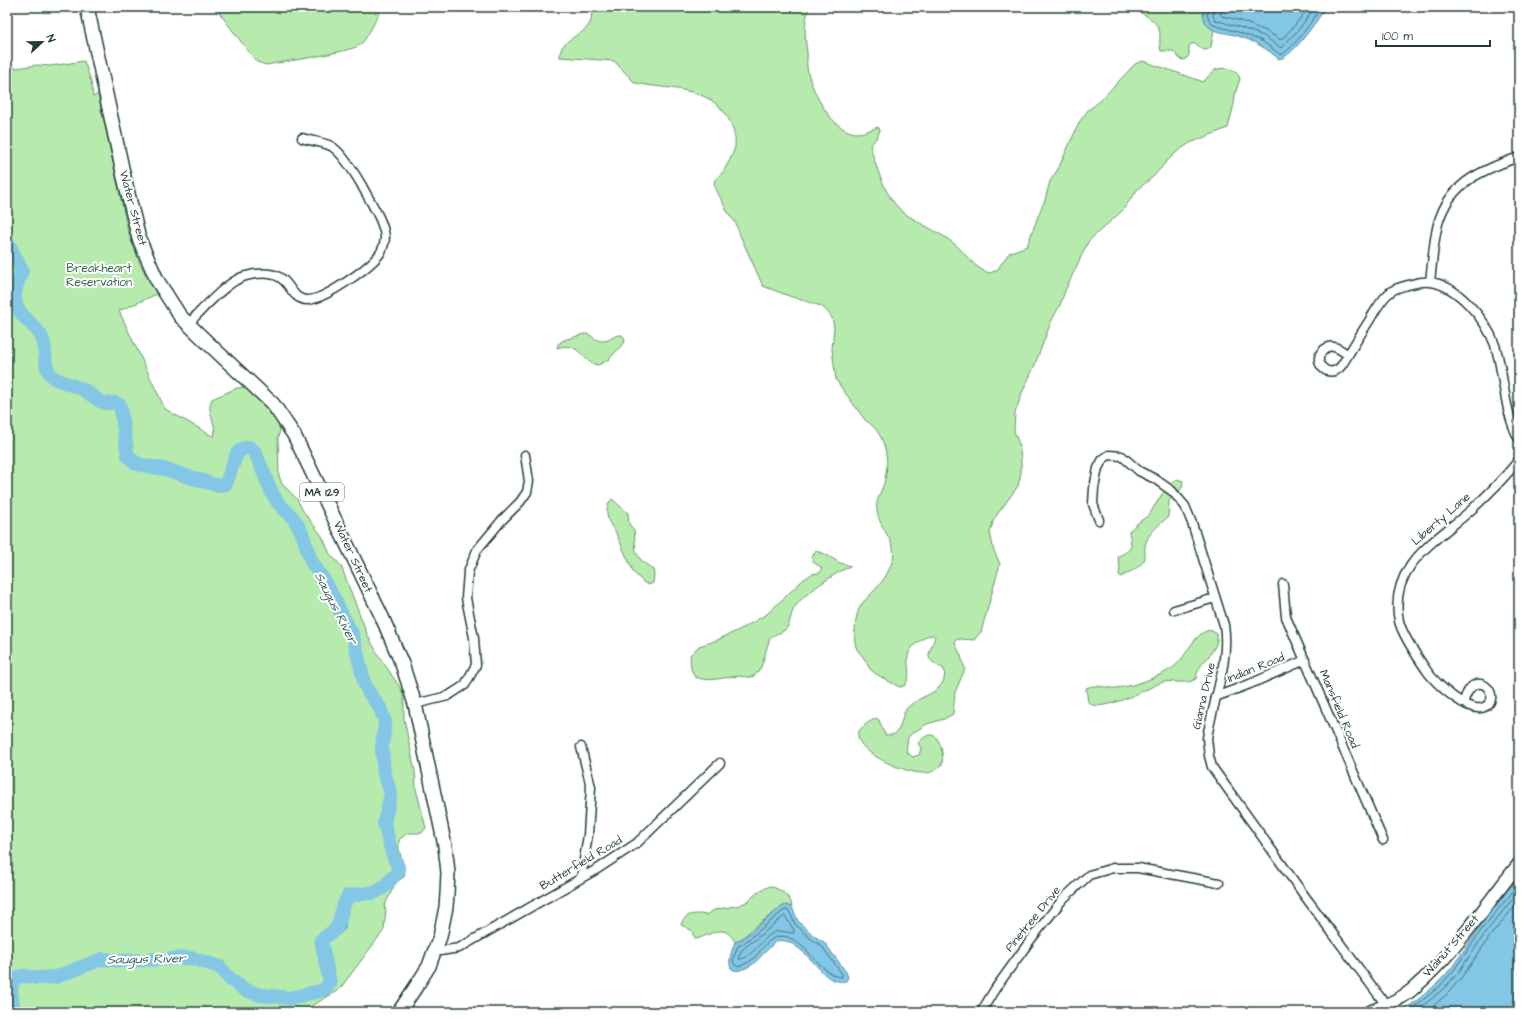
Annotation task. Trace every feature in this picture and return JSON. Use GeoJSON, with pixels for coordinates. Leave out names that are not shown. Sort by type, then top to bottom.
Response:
{"type":"FeatureCollection","features":[{"type":"Feature","properties":{"kind":"main road","name":"Water Street"},"geometry":{"type":"LineString","coordinates":[[87,7],[139,239],[157,280],[180,316],[273,404],[294,435],[382,617],[402,664],[415,704],[437,804],[448,872],[446,907],[440,937],[429,966],[399,1012]]}},
{"type":"Feature","properties":{"kind":"main road","name":"Walnut Street"},"geometry":{"type":"LineString","coordinates":[[1370,1012],[1414,988],[1454,946],[1519,864]]}},
{"type":"Feature","properties":{"kind":"street"},"geometry":{"type":"LineString","coordinates":[[188,324],[231,284],[245,276],[264,274],[279,276],[293,292],[301,298],[311,299],[328,293],[344,284],[379,256],[385,237],[381,223],[352,168],[332,147],[302,138]]}},
{"type":"Feature","properties":{"kind":"street"},"geometry":{"type":"LineString","coordinates":[[1430,282],[1436,232],[1444,206],[1452,194],[1463,184],[1477,175],[1519,157]]}},
{"type":"Feature","properties":{"kind":"street"},"geometry":{"type":"LineString","coordinates":[[1348,355],[1380,304],[1390,292],[1411,284],[1430,282],[1449,289],[1470,305],[1488,329],[1500,362],[1510,420],[1519,439]]}},
{"type":"Feature","properties":{"kind":"street"},"geometry":{"type":"LineString","coordinates":[[415,704],[448,696],[465,685],[476,665],[474,638],[466,598],[468,572],[477,550],[502,520],[520,502],[527,492],[530,481],[525,455]]}},
{"type":"Feature","properties":{"kind":"street","name":"Gianna Drive"},"geometry":{"type":"LineString","coordinates":[[1099,520],[1093,504],[1094,488],[1098,468],[1104,458],[1109,455],[1122,456],[1139,472],[1172,491],[1185,506],[1192,523],[1224,625],[1226,637],[1224,663],[1215,697],[1207,738],[1207,746],[1212,767],[1304,895],[1386,1004]]}},
{"type":"Feature","properties":{"kind":"street","name":"Liberty Lane"},"geometry":{"type":"LineString","coordinates":[[1463,703],[1436,683],[1411,646],[1399,622],[1397,600],[1401,581],[1414,560],[1433,541],[1470,511],[1502,480],[1519,460]]}},
{"type":"Feature","properties":{"kind":"street","name":"Mansfield Road"},"geometry":{"type":"LineString","coordinates":[[1283,584],[1286,617],[1383,840]]}},
{"type":"Feature","properties":{"kind":"street"},"geometry":{"type":"LineString","coordinates":[[1174,610],[1215,598]]}},
{"type":"Feature","properties":{"kind":"street","name":"Indian Road"},"geometry":{"type":"LineString","coordinates":[[1215,697],[1250,684],[1305,660]]}},
{"type":"Feature","properties":{"kind":"street"},"geometry":{"type":"LineString","coordinates":[[581,747],[591,787],[588,835],[581,878]]}},
{"type":"Feature","properties":{"kind":"street","name":"Butterfield Road"},"geometry":{"type":"LineString","coordinates":[[434,952],[459,948],[581,878],[637,843],[720,763]]}},
{"type":"Feature","properties":{"kind":"street","name":"Pinetree Drive"},"geometry":{"type":"LineString","coordinates":[[981,1012],[995,989],[1032,938],[1063,899],[1089,875],[1113,868],[1138,868],[1219,883]]}},
{"type":"Feature","properties":{"kind":"green space"},"geometry":{"type":"Polygon","coordinates":[[[215,7],[382,7],[363,42],[354,48],[331,54],[266,65],[257,62],[215,7]]]}},
{"type":"Feature","properties":{"kind":"green space"},"geometry":{"type":"Polygon","coordinates":[[[590,7],[810,7],[806,18],[805,29],[807,65],[809,76],[816,95],[828,114],[835,122],[851,132],[862,133],[878,127],[880,130],[870,146],[884,186],[895,204],[910,217],[952,242],[974,264],[990,273],[997,270],[1009,253],[1027,246],[1045,200],[1050,181],[1058,169],[1080,121],[1088,110],[1099,102],[1135,64],[1143,61],[1203,82],[1215,70],[1222,68],[1230,69],[1239,76],[1240,79],[1235,94],[1228,128],[1190,143],[1178,151],[1154,176],[1138,189],[1122,211],[1088,242],[1051,322],[1015,413],[1014,431],[1019,444],[1021,473],[1018,486],[994,519],[990,532],[994,551],[1000,564],[981,632],[974,640],[960,639],[956,640],[955,643],[965,669],[955,692],[953,714],[944,719],[927,724],[908,737],[906,752],[913,757],[919,755],[921,748],[918,743],[928,735],[932,735],[938,739],[943,757],[942,764],[931,772],[918,773],[908,771],[885,762],[874,756],[866,749],[860,742],[858,734],[862,727],[876,718],[879,720],[885,735],[895,733],[900,726],[905,711],[908,707],[933,692],[942,683],[944,669],[933,662],[929,656],[935,637],[933,635],[927,636],[909,652],[909,675],[904,686],[900,687],[871,670],[856,647],[855,626],[859,609],[863,602],[885,578],[894,553],[890,541],[878,517],[877,511],[877,502],[884,483],[887,463],[884,446],[877,431],[865,420],[836,380],[832,349],[834,327],[832,318],[821,306],[763,286],[736,223],[729,214],[714,184],[716,179],[723,172],[735,147],[735,136],[731,124],[720,107],[699,94],[673,88],[635,83],[614,61],[560,57],[561,49],[566,43],[585,30],[589,24],[592,17],[590,7]]]}},
{"type":"Feature","properties":{"kind":"green space"},"geometry":{"type":"Polygon","coordinates":[[[1127,7],[1190,7],[1189,10],[1192,12],[1203,11],[1206,23],[1214,29],[1211,47],[1204,50],[1196,44],[1191,44],[1189,46],[1189,55],[1185,60],[1180,59],[1173,51],[1161,51],[1159,30],[1154,22],[1141,13],[1132,10],[1132,8],[1127,7]]]}},
{"type":"Feature","properties":{"kind":"green space","name":"Breakheart Reservation"},"geometry":{"type":"Polygon","coordinates":[[[84,61],[91,81],[93,97],[98,94],[128,231],[140,264],[157,294],[119,311],[165,409],[214,437],[215,432],[210,409],[212,399],[237,388],[246,387],[278,421],[280,431],[278,437],[279,476],[282,484],[297,499],[303,511],[322,536],[330,554],[341,566],[368,636],[379,656],[401,689],[404,699],[404,719],[415,771],[416,789],[426,828],[422,833],[407,833],[399,840],[399,850],[405,873],[404,877],[396,882],[384,907],[386,909],[384,930],[339,990],[301,1012],[7,1012],[7,66],[16,68],[38,65],[50,66],[84,61]]]}},
{"type":"Feature","properties":{"kind":"green space"},"geometry":{"type":"Polygon","coordinates":[[[584,334],[601,341],[622,335],[625,342],[608,360],[598,365],[592,363],[576,349],[565,346],[557,348],[558,344],[564,340],[584,334]]]}},
{"type":"Feature","properties":{"kind":"green space"},"geometry":{"type":"Polygon","coordinates":[[[1177,479],[1183,481],[1182,488],[1169,501],[1168,517],[1148,538],[1145,547],[1144,560],[1136,568],[1121,577],[1119,575],[1120,568],[1118,556],[1127,551],[1131,546],[1129,531],[1149,515],[1162,494],[1177,479]]]}},
{"type":"Feature","properties":{"kind":"green space"},"geometry":{"type":"Polygon","coordinates":[[[612,499],[628,513],[629,524],[634,530],[636,552],[641,560],[653,570],[653,583],[649,585],[643,582],[634,573],[608,519],[607,511],[609,503],[612,499]]]}},
{"type":"Feature","properties":{"kind":"green space"},"geometry":{"type":"Polygon","coordinates":[[[816,551],[825,554],[840,563],[851,566],[837,573],[821,584],[799,602],[793,610],[786,629],[770,639],[758,672],[749,677],[738,676],[706,680],[695,677],[691,669],[690,655],[699,646],[715,641],[743,628],[767,614],[804,579],[812,574],[819,573],[821,571],[821,567],[812,559],[816,551]]]}},
{"type":"Feature","properties":{"kind":"green space"},"geometry":{"type":"Polygon","coordinates":[[[1209,630],[1217,634],[1217,641],[1211,653],[1199,668],[1197,678],[1193,681],[1169,681],[1160,683],[1123,700],[1102,705],[1094,705],[1088,702],[1086,688],[1097,686],[1116,688],[1137,684],[1168,671],[1182,659],[1191,645],[1203,632],[1209,630]]]}},
{"type":"Feature","properties":{"kind":"green space"},"geometry":{"type":"Polygon","coordinates":[[[770,886],[778,889],[787,896],[792,907],[786,907],[772,914],[740,940],[735,942],[731,936],[723,931],[714,932],[697,939],[691,930],[681,925],[688,916],[694,914],[706,915],[714,910],[740,905],[748,901],[759,891],[770,886]]]}},
{"type":"Feature","properties":{"kind":"water"},"geometry":{"type":"Polygon","coordinates":[[[1208,7],[1326,7],[1298,45],[1285,57],[1279,59],[1265,48],[1249,40],[1218,31],[1208,26],[1204,19],[1203,11],[1208,7]]]}},
{"type":"Feature","properties":{"kind":"water"},"geometry":{"type":"Polygon","coordinates":[[[1519,878],[1519,1012],[1401,1012],[1415,1002],[1447,974],[1500,899],[1519,878]]]}},
{"type":"Feature","properties":{"kind":"water"},"geometry":{"type":"Polygon","coordinates":[[[348,896],[345,912],[345,929],[339,935],[325,936],[338,909],[344,899],[348,896]]]}},
{"type":"Feature","properties":{"kind":"water"},"geometry":{"type":"Polygon","coordinates":[[[786,905],[792,907],[798,921],[814,936],[824,942],[846,972],[848,977],[846,981],[837,981],[830,978],[796,946],[789,942],[782,941],[775,942],[752,965],[737,971],[730,967],[730,956],[735,942],[741,940],[781,907],[786,905]]]}},
{"type":"Feature","properties":{"kind":"waterway","name":"Saugus River"},"geometry":{"type":"LineString","coordinates":[[7,240],[22,271],[16,291],[16,303],[21,313],[41,335],[49,372],[56,379],[82,389],[102,402],[120,405],[128,456],[137,464],[164,469],[219,486],[226,484],[237,453],[244,448],[249,447],[255,452],[272,493],[279,504],[294,519],[302,533],[311,561],[327,585],[353,636],[365,685],[380,708],[385,722],[382,748],[384,773],[391,793],[384,823],[392,853],[398,867],[398,872],[383,888],[376,892],[348,896],[337,928],[321,940],[330,983],[324,990],[290,998],[261,995],[245,990],[231,980],[220,967],[192,958],[122,961],[102,959],[56,977],[36,978],[21,976],[14,980],[12,982],[11,992],[14,1012]]}}]}
